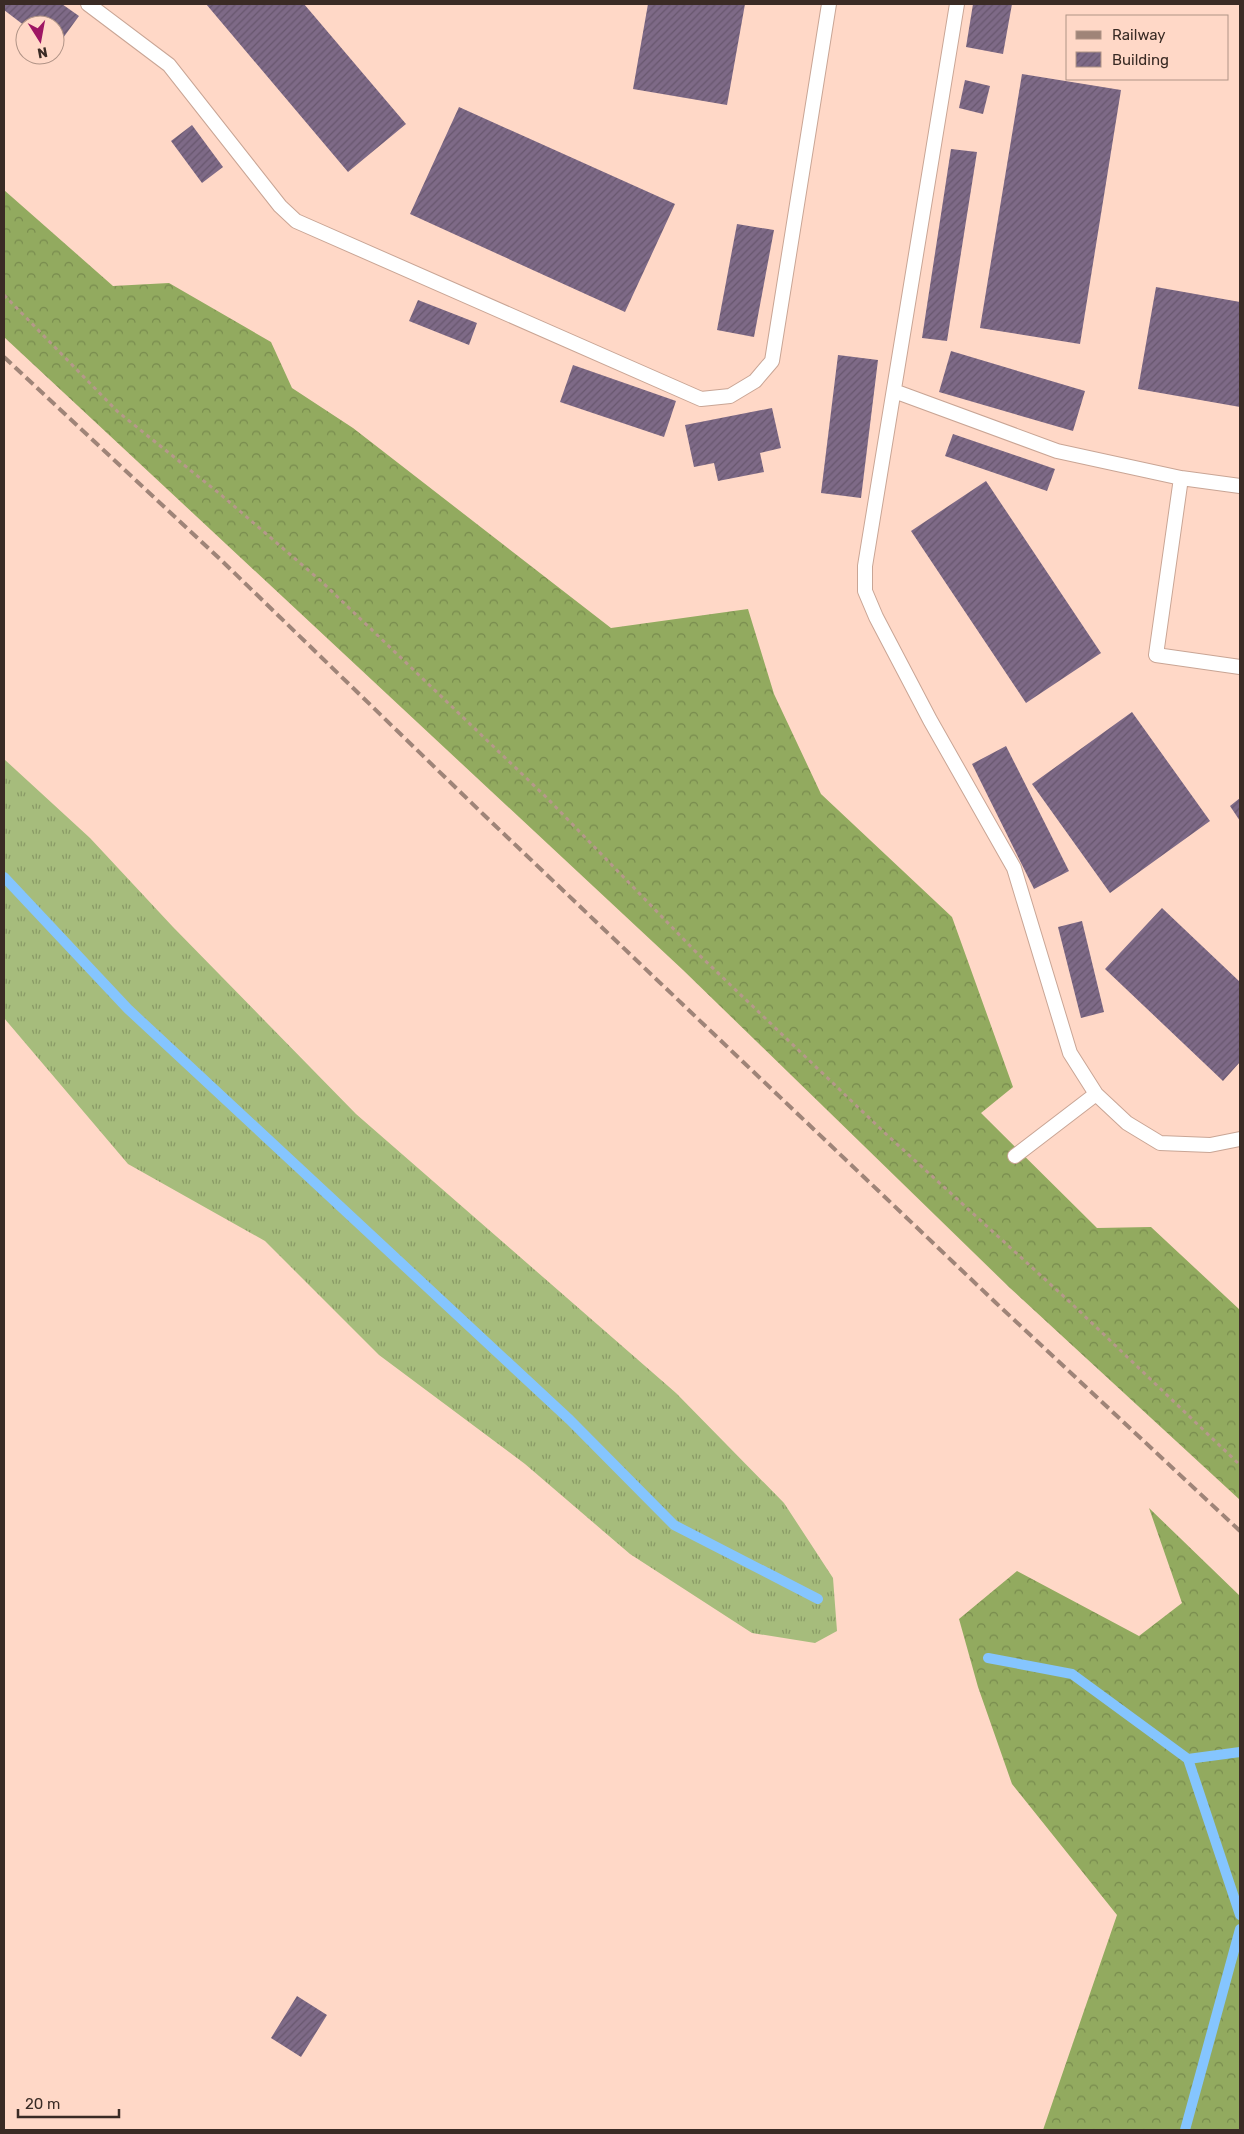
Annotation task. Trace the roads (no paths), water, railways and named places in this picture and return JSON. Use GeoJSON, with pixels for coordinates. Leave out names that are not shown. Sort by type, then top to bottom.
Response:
{"type":"FeatureCollection","features":[{"type":"Feature","properties":{"kind":"lane"},"geometry":{"type":"LineString","coordinates":[[88,4],[169,65],[280,206],[296,221],[702,399],[730,396],[755,381],[772,361],[829,4]]}},
{"type":"Feature","properties":{"kind":"lane"},"geometry":{"type":"LineString","coordinates":[[957,4],[865,566],[865,591],[876,618],[930,720],[1014,868],[1070,1053],[1096,1094],[1127,1123],[1160,1143],[1210,1145],[1240,1139]]}},
{"type":"Feature","properties":{"kind":"lane"},"geometry":{"type":"LineString","coordinates":[[894,392],[1058,451],[1181,478],[1240,486]]}},
{"type":"Feature","properties":{"kind":"lane"},"geometry":{"type":"LineString","coordinates":[[1181,478],[1156,655],[1240,667]]}},
{"type":"Feature","properties":{"kind":"lane"},"geometry":{"type":"LineString","coordinates":[[1015,1156],[1096,1094]]}},
{"type":"Feature","properties":{"kind":"waterway"},"geometry":{"type":"LineString","coordinates":[[4,877],[128,1009],[570,1420],[674,1525],[818,1599]]}},
{"type":"Feature","properties":{"kind":"waterway"},"geometry":{"type":"LineString","coordinates":[[988,1658],[1072,1674],[1188,1759],[1240,1915]]}},
{"type":"Feature","properties":{"kind":"waterway"},"geometry":{"type":"LineString","coordinates":[[1188,1759],[1240,1752]]}},
{"type":"Feature","properties":{"kind":"waterway"},"geometry":{"type":"LineString","coordinates":[[1185,2130],[1240,1929]]}},
{"type":"Feature","properties":{"kind":"railway"},"geometry":{"type":"LineString","coordinates":[[4,357],[221,560],[484,815],[995,1302],[1240,1531]]}}]}
